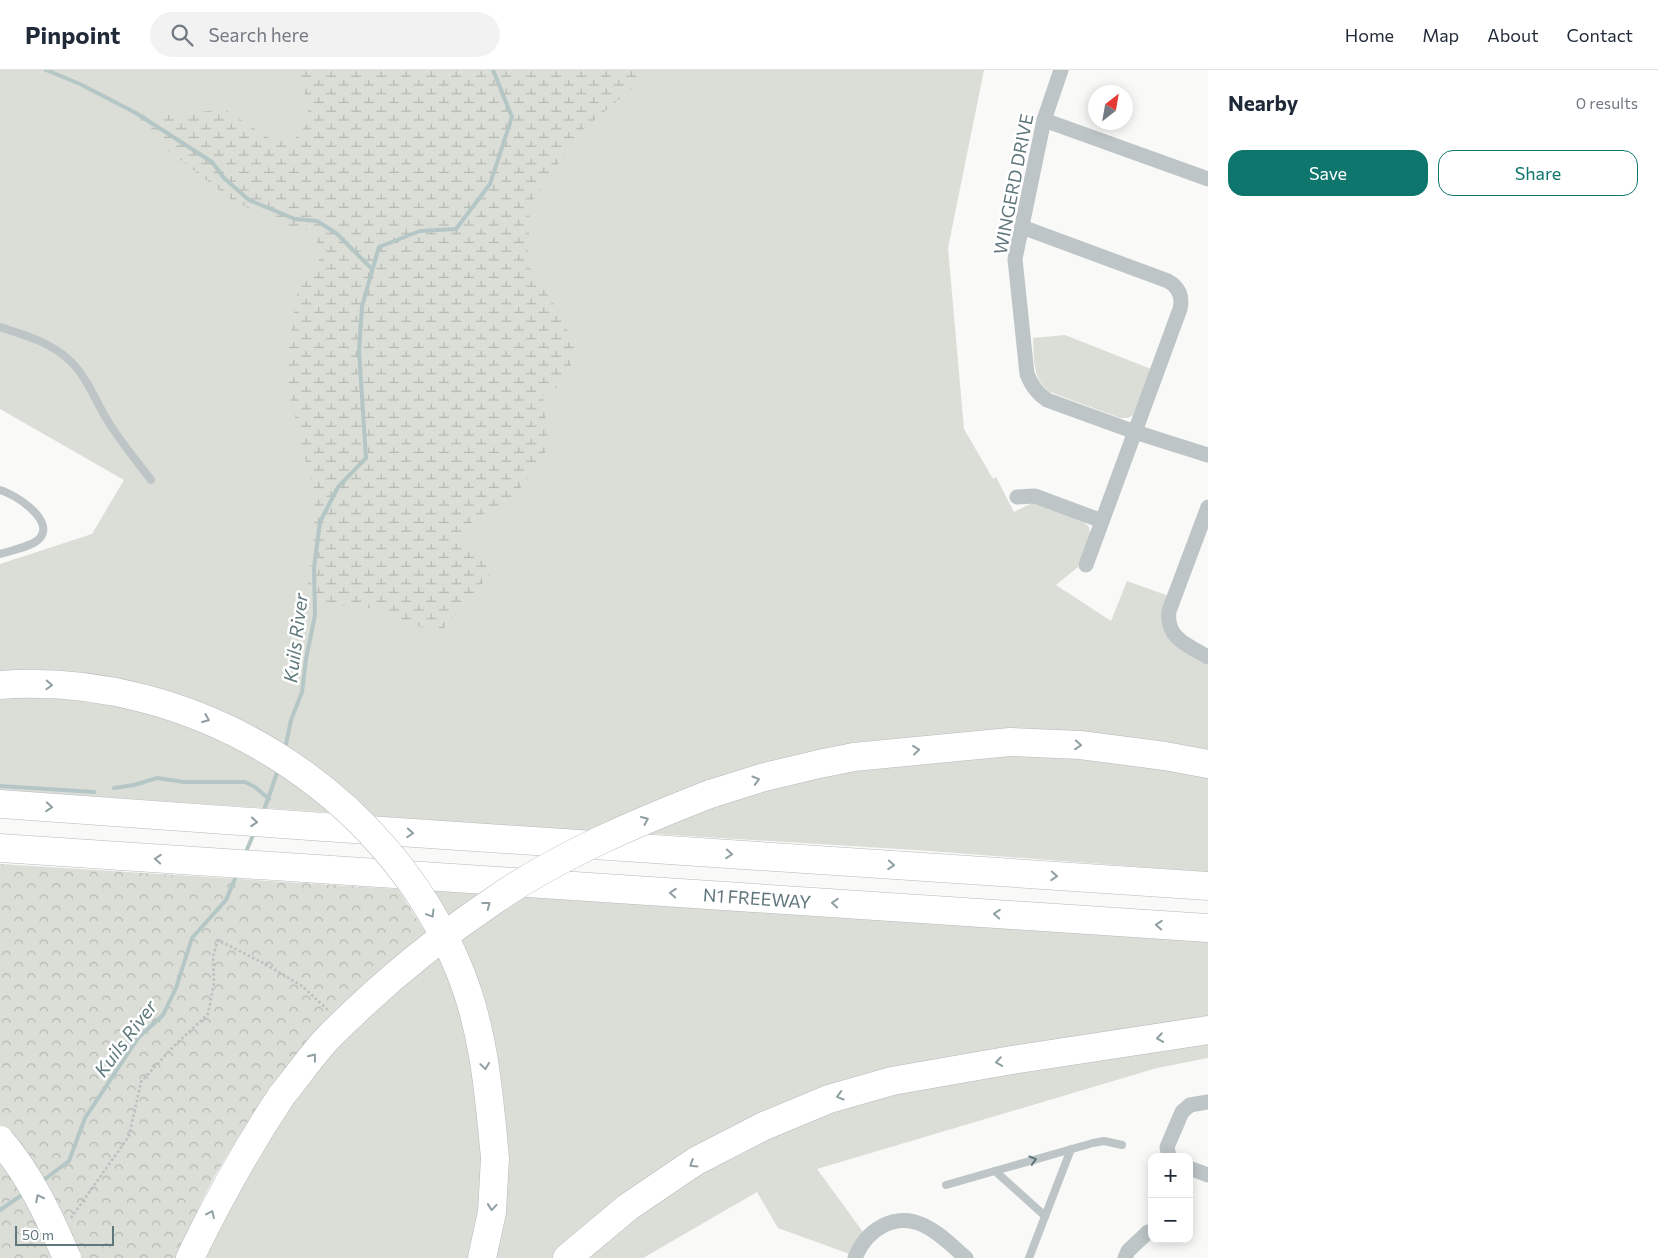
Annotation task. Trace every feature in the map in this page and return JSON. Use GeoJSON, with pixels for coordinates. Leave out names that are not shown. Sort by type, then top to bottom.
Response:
{"type":"FeatureCollection","features":[{"type":"Feature","properties":{"kind":"highway"},"geometry":{"type":"LineString","coordinates":[[0,685],[49,685],[114,692],[146,698],[185,710],[222,726],[279,758],[321,786],[359,820],[398,864],[433,916],[459,970],[477,1025],[484,1060],[495,1158],[492,1212],[482,1258]]}},
{"type":"Feature","properties":{"kind":"highway"},"geometry":{"type":"LineString","coordinates":[[190,1258],[216,1204],[252,1140],[282,1096],[326,1041],[402,969],[496,898],[585,848],[648,818],[710,794],[771,776],[854,757],[940,747],[1010,742],[1080,745],[1165,756],[1208,764]]}},
{"type":"Feature","properties":{"kind":"highway"},"geometry":{"type":"LineString","coordinates":[[0,804],[1208,886]]}},
{"type":"Feature","properties":{"kind":"highway","name":"N1 FREEWAY"},"geometry":{"type":"LineString","coordinates":[[0,848],[1208,928]]}},
{"type":"Feature","properties":{"kind":"highway"},"geometry":{"type":"LineString","coordinates":[[567,1258],[628,1207],[696,1161],[764,1126],[829,1099],[892,1081],[939,1072],[1208,1030]]}},
{"type":"Feature","properties":{"kind":"highway"},"geometry":{"type":"LineString","coordinates":[[0,1140],[32,1184],[52,1222],[67,1258]]}},
{"type":"Feature","properties":{"kind":"street","name":"WINGERD DRIVE"},"geometry":{"type":"LineString","coordinates":[[1061,70],[1044,120],[1015,259],[1027,374],[1031,385],[1047,400],[1135,432],[1208,455]]}},
{"type":"Feature","properties":{"kind":"street"},"geometry":{"type":"LineString","coordinates":[[1044,120],[1208,180]]}},
{"type":"Feature","properties":{"kind":"street"},"geometry":{"type":"LineString","coordinates":[[1022,227],[1168,281],[1179,291],[1181,297],[1180,309],[1086,565]]}},
{"type":"Feature","properties":{"kind":"street"},"geometry":{"type":"LineString","coordinates":[[1018,497],[1035,496],[1102,521]]}},
{"type":"Feature","properties":{"kind":"street"},"geometry":{"type":"LineString","coordinates":[[1208,507],[1168,620],[1170,629],[1175,636],[1208,657]]}},
{"type":"Feature","properties":{"kind":"street"},"geometry":{"type":"LineString","coordinates":[[1168,1153],[1167,1147],[1182,1112],[1190,1105],[1208,1102]]}},
{"type":"Feature","properties":{"kind":"street"},"geometry":{"type":"LineString","coordinates":[[1193,1169],[1208,1175]]}},
{"type":"Feature","properties":{"kind":"street"},"geometry":{"type":"LineString","coordinates":[[855,1258],[860,1246],[870,1233],[891,1222],[907,1221],[924,1226],[966,1258]]}},
{"type":"Feature","properties":{"kind":"street"},"geometry":{"type":"LineString","coordinates":[[1125,1258],[1128,1251],[1148,1232]]}},
{"type":"Feature","properties":{"kind":"lane"},"geometry":{"type":"LineString","coordinates":[[0,327],[26,335],[50,346],[68,359],[80,371],[107,420],[151,480]]}},
{"type":"Feature","properties":{"kind":"lane"},"geometry":{"type":"LineString","coordinates":[[0,490],[16,498],[33,511],[41,520],[44,528],[42,536],[34,543],[0,554]]}},
{"type":"Feature","properties":{"kind":"lane"},"geometry":{"type":"LineString","coordinates":[[946,1185],[1104,1141],[1122,1145]]}},
{"type":"Feature","properties":{"kind":"lane"},"geometry":{"type":"LineString","coordinates":[[1029,1258],[1070,1149]]}},
{"type":"Feature","properties":{"kind":"lane"},"geometry":{"type":"LineString","coordinates":[[995,1171],[1045,1216]]}},
{"type":"Feature","properties":{"kind":"path"},"geometry":{"type":"LineString","coordinates":[[71,1219],[129,1136],[141,1082],[172,1048],[208,1014],[214,983],[213,956],[218,940],[267,965],[302,986],[333,1015]]}},
{"type":"Feature","properties":{"kind":"green space"},"geometry":{"type":"Polygon","coordinates":[[[0,70],[984,70],[948,248],[964,429],[993,479],[996,477],[1014,512],[1034,502],[1084,522],[1089,527],[1090,534],[1078,567],[1056,585],[1111,621],[1127,581],[1169,596],[1162,615],[1162,624],[1165,632],[1184,651],[1208,664],[1208,751],[1035,731],[955,733],[864,743],[590,831],[371,816],[331,780],[289,749],[246,724],[201,703],[154,688],[105,678],[54,673],[0,673],[0,564],[92,534],[124,480],[0,409],[0,70]]]}},
{"type":"Feature","properties":{"kind":"green space"},"geometry":{"type":"Polygon","coordinates":[[[296,70],[652,70],[581,131],[530,204],[528,265],[553,303],[578,350],[562,384],[543,396],[549,447],[515,496],[473,520],[460,546],[494,570],[443,629],[420,627],[372,608],[332,605],[307,592],[315,515],[313,490],[291,401],[286,366],[297,294],[322,255],[313,231],[288,226],[235,202],[153,139],[136,113],[178,115],[224,109],[269,138],[295,139],[310,120],[301,76],[296,70]]]}},
{"type":"Feature","properties":{"kind":"green space"},"geometry":{"type":"Polygon","coordinates":[[[1065,335],[1151,369],[1133,415],[1128,418],[1120,418],[1050,392],[1044,387],[1035,368],[1033,338],[1065,335]]]}},
{"type":"Feature","properties":{"kind":"green space"},"geometry":{"type":"Polygon","coordinates":[[[33,694],[148,708],[224,736],[338,813],[0,790],[0,696],[33,694]]]}},
{"type":"Feature","properties":{"kind":"green space"},"geometry":{"type":"Polygon","coordinates":[[[1036,753],[1208,772],[1208,872],[915,850],[638,833],[676,817],[833,771],[1036,753]]]}},
{"type":"Feature","properties":{"kind":"green space"},"geometry":{"type":"Polygon","coordinates":[[[0,864],[398,889],[426,933],[281,1075],[260,1102],[216,1174],[176,1258],[0,1258],[0,864]]]}},
{"type":"Feature","properties":{"kind":"green space"},"geometry":{"type":"Polygon","coordinates":[[[431,889],[483,892],[448,917],[431,889]]]}},
{"type":"Feature","properties":{"kind":"green space"},"geometry":{"type":"Polygon","coordinates":[[[521,894],[1208,941],[1208,1023],[822,1095],[558,1258],[492,1258],[507,1149],[502,1088],[495,1043],[486,1009],[458,936],[521,894]]]}},
{"type":"Feature","properties":{"kind":"green space"},"geometry":{"type":"Polygon","coordinates":[[[439,950],[469,1028],[486,1164],[472,1258],[198,1258],[309,1072],[439,950]]]}},
{"type":"Feature","properties":{"kind":"green space"},"geometry":{"type":"Polygon","coordinates":[[[1208,1039],[1208,1058],[1157,1068],[817,1169],[866,1236],[855,1256],[778,1228],[757,1192],[643,1258],[581,1258],[684,1178],[849,1101],[1208,1039]]]}},
{"type":"Feature","properties":{"kind":"waterway"},"geometry":{"type":"LineString","coordinates":[[46,70],[80,84],[136,113],[212,162],[224,178],[249,200],[295,219],[317,221],[336,233],[372,269]]}},
{"type":"Feature","properties":{"kind":"waterway","name":"Kuils River"},"geometry":{"type":"LineString","coordinates":[[285,749],[291,720],[302,692],[306,659],[315,615],[314,568],[320,522],[338,487],[366,458],[359,351],[362,306],[379,247],[420,231],[456,229],[490,184],[512,117],[493,70]]}},
{"type":"Feature","properties":{"kind":"waterway","name":"Kuils River"},"geometry":{"type":"LineString","coordinates":[[263,813],[278,770]]}},
{"type":"Feature","properties":{"kind":"waterway"},"geometry":{"type":"LineString","coordinates":[[114,788],[134,785],[157,778],[184,782],[245,782],[255,787],[269,799]]}},
{"type":"Feature","properties":{"kind":"waterway"},"geometry":{"type":"LineString","coordinates":[[0,786],[94,792]]}},
{"type":"Feature","properties":{"kind":"waterway","name":"Kuils River"},"geometry":{"type":"LineString","coordinates":[[245,854],[254,833]]}},
{"type":"Feature","properties":{"kind":"waterway","name":"Kuils River"},"geometry":{"type":"LineString","coordinates":[[41,1182],[69,1161],[85,1118],[138,1038],[163,1015],[176,988],[192,938],[226,900],[237,874]]}},
{"type":"Feature","properties":{"kind":"waterway","name":"Kuils River"},"geometry":{"type":"LineString","coordinates":[[0,1210],[25,1193]]}}]}
